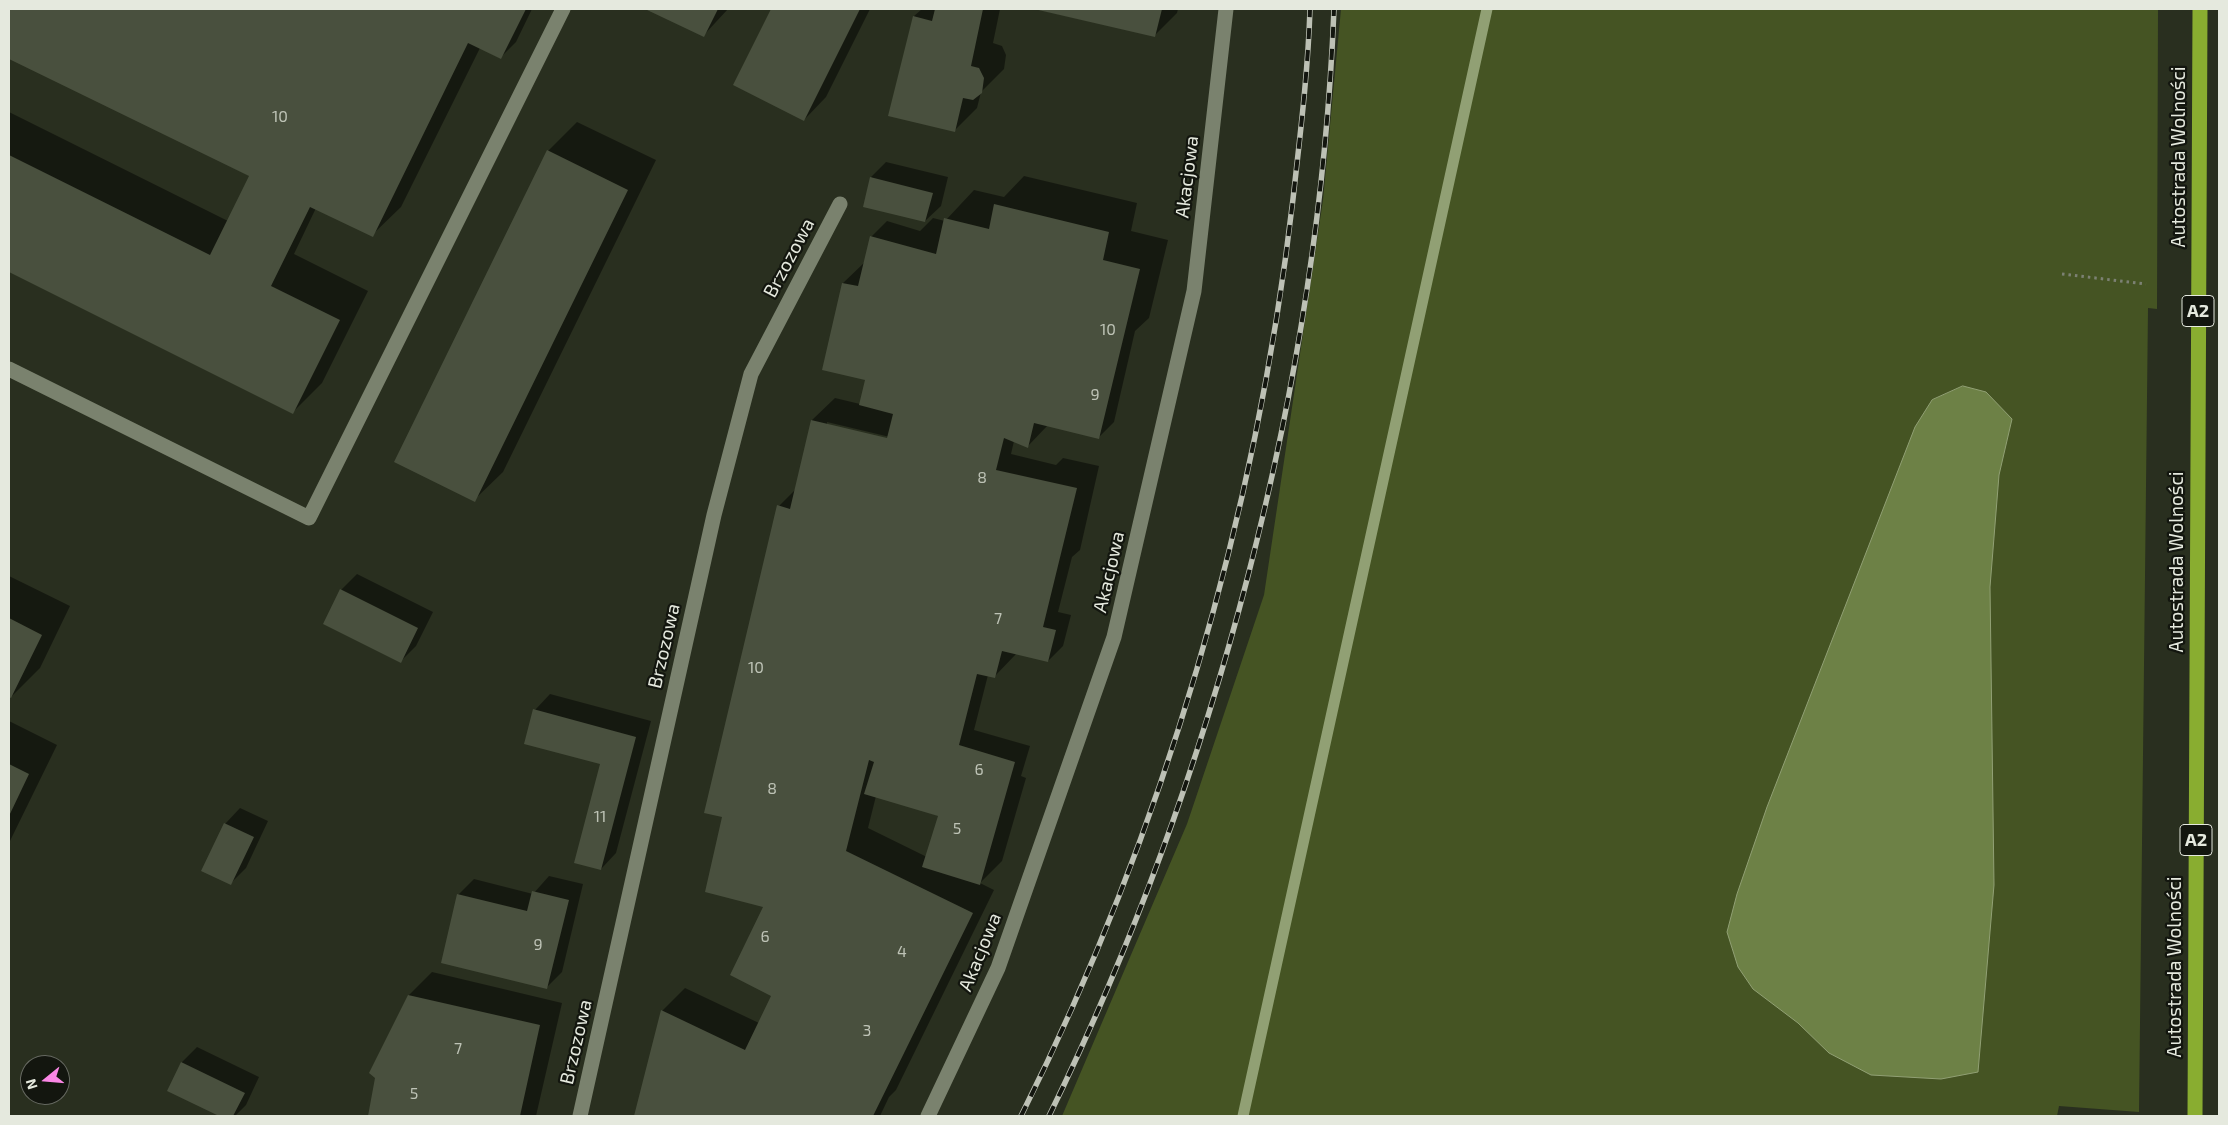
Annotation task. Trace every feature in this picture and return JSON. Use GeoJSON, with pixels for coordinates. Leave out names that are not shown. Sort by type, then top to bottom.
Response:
{"type":"FeatureCollection","features":[{"type":"Feature","properties":{"kind":"highway","name":"Autostrada Wolności"},"geometry":{"type":"LineString","coordinates":[[2195,1116],[2200,9]]}},
{"type":"Feature","properties":{"kind":"street"},"geometry":{"type":"LineString","coordinates":[[9,369],[308,518],[564,9]]}},
{"type":"Feature","properties":{"kind":"street","name":"Akacjowa"},"geometry":{"type":"LineString","coordinates":[[928,1116],[998,968],[1114,637],[1194,290],[1226,9]]}},
{"type":"Feature","properties":{"kind":"street","name":"Brzozowa"},"geometry":{"type":"LineString","coordinates":[[580,1116],[714,515],[751,374],[840,204]]}},
{"type":"Feature","properties":{"kind":"path"},"geometry":{"type":"LineString","coordinates":[[2062,274],[2146,284]]}},
{"type":"Feature","properties":{"kind":"shaded area"},"geometry":{"type":"Polygon","coordinates":[[[1341,9],[2158,9],[2157,309],[2148,308],[2139,1112],[2059,1106],[2057,1116],[1062,1116],[1187,824],[1264,595],[1323,200],[1341,9]]]}},
{"type":"Feature","properties":{"kind":"shaded area"},"geometry":{"type":"Polygon","coordinates":[[[1963,386],[1986,392],[2012,419],[1999,475],[1990,587],[1994,885],[1978,1072],[1941,1079],[1871,1075],[1829,1053],[1798,1023],[1753,989],[1738,967],[1727,932],[1737,894],[1767,807],[1915,427],[1932,400],[1963,386]]]}},
{"type":"Feature","properties":{"kind":"building"},"geometry":{"type":"Polygon","coordinates":[[[9,9],[526,9],[501,59],[468,43],[373,237],[310,207],[271,286],[340,320],[293,414],[9,272],[9,155],[210,255],[249,176],[9,59],[9,9]]]}},
{"type":"Feature","properties":{"kind":"building"},"geometry":{"type":"Polygon","coordinates":[[[645,9],[718,9],[704,37],[645,9]]]}},
{"type":"Feature","properties":{"kind":"building"},"geometry":{"type":"Polygon","coordinates":[[[771,9],[860,9],[804,121],[733,85],[771,9]]]}},
{"type":"Feature","properties":{"kind":"building"},"geometry":{"type":"Polygon","coordinates":[[[935,9],[983,9],[971,66],[979,68],[984,78],[982,93],[973,100],[963,98],[955,132],[888,116],[913,16],[932,21],[935,9]]]}},
{"type":"Feature","properties":{"kind":"building"},"geometry":{"type":"Polygon","coordinates":[[[1034,9],[1162,9],[1155,37],[1034,9]]]}},
{"type":"Feature","properties":{"kind":"building"},"geometry":{"type":"Polygon","coordinates":[[[547,150],[628,190],[475,502],[394,462],[547,150]]]}},
{"type":"Feature","properties":{"kind":"building"},"geometry":{"type":"Polygon","coordinates":[[[870,177],[933,193],[925,222],[863,207],[870,177]]]}},
{"type":"Feature","properties":{"kind":"building"},"geometry":{"type":"Polygon","coordinates":[[[994,204],[1109,232],[1103,260],[1140,269],[1099,439],[1034,423],[1028,448],[1004,438],[996,470],[1077,488],[1043,627],[1056,630],[1048,662],[1002,651],[995,678],[977,674],[959,745],[1015,762],[980,885],[922,867],[938,816],[864,794],[874,762],[869,760],[846,851],[973,913],[873,1116],[634,1116],[661,1010],[745,1050],[771,996],[730,975],[763,907],[705,892],[722,817],[704,813],[777,505],[790,509],[811,420],[887,438],[893,414],[859,405],[865,380],[822,370],[842,283],[858,286],[870,236],[936,254],[944,218],[989,229],[994,204]]]}},
{"type":"Feature","properties":{"kind":"building"},"geometry":{"type":"Polygon","coordinates":[[[340,589],[418,628],[401,663],[323,624],[340,589]]]}},
{"type":"Feature","properties":{"kind":"building"},"geometry":{"type":"Polygon","coordinates":[[[9,618],[42,635],[11,698],[9,697],[9,618]]]}},
{"type":"Feature","properties":{"kind":"building"},"geometry":{"type":"Polygon","coordinates":[[[533,709],[636,737],[601,870],[574,863],[600,764],[524,744],[533,709]]]}},
{"type":"Feature","properties":{"kind":"building"},"geometry":{"type":"Polygon","coordinates":[[[9,764],[29,774],[9,816],[9,764]]]}},
{"type":"Feature","properties":{"kind":"building"},"geometry":{"type":"Polygon","coordinates":[[[224,823],[254,837],[231,885],[201,871],[224,823]]]}},
{"type":"Feature","properties":{"kind":"building"},"geometry":{"type":"Polygon","coordinates":[[[532,891],[569,900],[547,989],[441,963],[457,894],[527,911],[532,891]]]}},
{"type":"Feature","properties":{"kind":"building"},"geometry":{"type":"Polygon","coordinates":[[[408,995],[540,1025],[520,1116],[368,1116],[375,1078],[369,1073],[408,995]]]}},
{"type":"Feature","properties":{"kind":"building"},"geometry":{"type":"Polygon","coordinates":[[[181,1062],[245,1093],[233,1116],[219,1116],[167,1091],[181,1062]]]}},
{"type":"Feature","properties":{"kind":"waterway"},"geometry":{"type":"LineString","coordinates":[[1243,1116],[1487,9]]}},
{"type":"Feature","properties":{"kind":"railway"},"geometry":{"type":"LineString","coordinates":[[1021,1116],[1072,1008],[1119,897],[1160,784],[1197,670],[1228,553],[1255,436],[1277,318],[1301,128],[1310,9]]}},
{"type":"Feature","properties":{"kind":"railway"},"geometry":{"type":"LineString","coordinates":[[1049,1116],[1108,987],[1161,854],[1208,717],[1248,577],[1281,435],[1306,293],[1324,150],[1334,9]]}}]}
